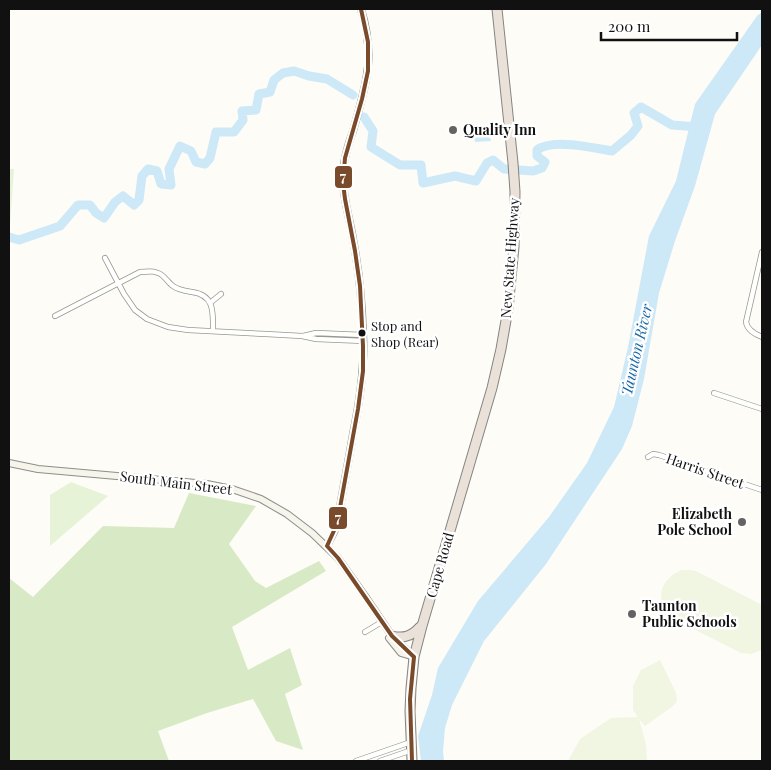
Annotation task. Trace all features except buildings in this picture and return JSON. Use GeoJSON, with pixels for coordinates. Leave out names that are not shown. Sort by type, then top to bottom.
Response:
{"type":"FeatureCollection","features":[{"type":"Feature","properties":{"kind":"highway","name":"New State Highway"},"geometry":{"type":"LineString","coordinates":[[467,473],[492,388],[505,325],[514,239],[513,163],[497,9]]}},
{"type":"Feature","properties":{"kind":"highway","name":"Cape Road"},"geometry":{"type":"LineString","coordinates":[[412,761],[410,699],[414,657],[423,620],[467,473]]}},
{"type":"Feature","properties":{"kind":"highway"},"geometry":{"type":"LineString","coordinates":[[392,636],[400,638],[411,635],[417,630],[423,620]]}},
{"type":"Feature","properties":{"kind":"main road"},"geometry":{"type":"LineString","coordinates":[[327,546],[337,524],[363,373],[364,338],[357,263],[343,182],[345,160],[369,68],[369,42],[361,9]]}},
{"type":"Feature","properties":{"kind":"main road","name":"South Main Street"},"geometry":{"type":"LineString","coordinates":[[9,464],[38,469],[207,484],[253,495],[276,507],[304,526],[327,546],[338,558],[371,604]]}},
{"type":"Feature","properties":{"kind":"main road"},"geometry":{"type":"LineString","coordinates":[[371,604],[380,623],[397,650],[414,657]]}},
{"type":"Feature","properties":{"kind":"main road"},"geometry":{"type":"LineString","coordinates":[[371,604],[392,636],[414,657]]}},
{"type":"Feature","properties":{"kind":"street"},"geometry":{"type":"LineString","coordinates":[[762,252],[746,322],[750,330],[762,336]]}},
{"type":"Feature","properties":{"kind":"street"},"geometry":{"type":"LineString","coordinates":[[105,258],[131,305],[147,319],[170,328],[302,336],[316,333],[364,338]]}},
{"type":"Feature","properties":{"kind":"street"},"geometry":{"type":"LineString","coordinates":[[55,316],[140,272],[155,271],[161,273],[172,286],[178,289],[203,295],[213,309],[213,331]]}},
{"type":"Feature","properties":{"kind":"street"},"geometry":{"type":"LineString","coordinates":[[210,303],[222,294]]}},
{"type":"Feature","properties":{"kind":"street"},"geometry":{"type":"LineString","coordinates":[[714,393],[762,409]]}},
{"type":"Feature","properties":{"kind":"street","name":"Harris Street"},"geometry":{"type":"LineString","coordinates":[[648,457],[653,454],[659,455],[762,490]]}},
{"type":"Feature","properties":{"kind":"street"},"geometry":{"type":"LineString","coordinates":[[365,632],[380,623]]}},
{"type":"Feature","properties":{"kind":"street"},"geometry":{"type":"LineString","coordinates":[[356,761],[411,746]]}},
{"type":"Feature","properties":{"kind":"street"},"geometry":{"type":"LineString","coordinates":[[380,761],[411,746]]}},
{"type":"Feature","properties":{"kind":"green space"},"geometry":{"type":"Polygon","coordinates":[[[9,169],[14,169],[9,238],[9,169]]]}},
{"type":"Feature","properties":{"kind":"green space"},"geometry":{"type":"Polygon","coordinates":[[[71,482],[108,496],[50,546],[50,495],[71,482]]]}},
{"type":"Feature","properties":{"kind":"green space"},"geometry":{"type":"Polygon","coordinates":[[[189,493],[256,506],[229,544],[255,581],[266,588],[319,561],[326,571],[232,627],[248,670],[290,648],[302,685],[285,694],[303,750],[276,741],[253,699],[158,731],[169,761],[9,761],[9,578],[33,597],[103,526],[174,528],[189,493]]]}},
{"type":"Feature","properties":{"kind":"green space"},"geometry":{"type":"Polygon","coordinates":[[[682,570],[696,571],[762,605],[762,650],[751,654],[741,653],[676,620],[668,613],[662,603],[662,591],[667,580],[682,570]]]}},
{"type":"Feature","properties":{"kind":"green space"},"geometry":{"type":"Polygon","coordinates":[[[660,660],[676,693],[677,701],[645,726],[639,719],[646,744],[647,761],[568,761],[580,739],[611,718],[638,717],[633,710],[633,686],[641,670],[660,660]]]}},
{"type":"Feature","properties":{"kind":"water","name":"Taunton River"},"geometry":{"type":"Polygon","coordinates":[[[762,12],[762,45],[715,114],[695,186],[659,293],[644,379],[632,426],[622,449],[546,564],[484,641],[452,705],[445,728],[444,761],[421,761],[418,736],[432,695],[438,668],[478,601],[549,517],[587,463],[614,407],[628,347],[649,236],[676,181],[695,104],[757,16],[762,12]]]}},
{"type":"Feature","properties":{"kind":"water"},"geometry":{"type":"Polygon","coordinates":[[[487,127],[491,141],[475,142],[473,132],[487,127]]]}},
{"type":"Feature","properties":{"kind":"waterway"},"geometry":{"type":"LineString","coordinates":[[9,237],[19,240],[60,226],[78,205],[90,205],[96,213],[104,218],[115,202],[123,196],[134,205],[139,200],[142,176],[148,169],[157,171],[161,184],[171,185],[169,169],[180,146],[191,151],[196,162],[205,164],[210,158],[216,132],[234,132],[243,120],[242,111],[256,110],[259,94],[270,92],[274,80],[283,73],[294,71],[327,79],[353,95]]}},
{"type":"Feature","properties":{"kind":"waterway"},"geometry":{"type":"LineString","coordinates":[[364,117],[373,131],[371,147],[400,165],[421,165],[423,183],[455,176],[476,181],[487,163],[493,160],[504,169],[533,171],[542,168],[545,162],[537,156],[537,150],[544,146],[563,144],[612,151],[631,135],[638,126],[634,113],[641,107],[672,125],[699,127]]}},
{"type":"Feature","properties":{"kind":"transit line","name":"7"},"geometry":{"type":"LineString","coordinates":[[361,9],[368,42],[368,71],[345,158],[343,183],[360,286],[363,371],[337,524],[327,546],[338,558],[392,636],[414,657]]}},
{"type":"Feature","properties":{"kind":"transit line","name":"7"},"geometry":{"type":"LineString","coordinates":[[412,761],[410,699],[414,657]]}},
{"type":"Feature","properties":{"kind":"place","name":"Quality Inn"},"geometry":{"type":"Point","coordinates":[453,130]}},
{"type":"Feature","properties":{"kind":"place","name":"Stop and Shop (Rear)"},"geometry":{"type":"Point","coordinates":[362,333]}},
{"type":"Feature","properties":{"kind":"place","name":"Elizabeth Pole School"},"geometry":{"type":"Point","coordinates":[742,522]}},
{"type":"Feature","properties":{"kind":"place","name":"Taunton Public Schools"},"geometry":{"type":"Point","coordinates":[632,614]}}]}
